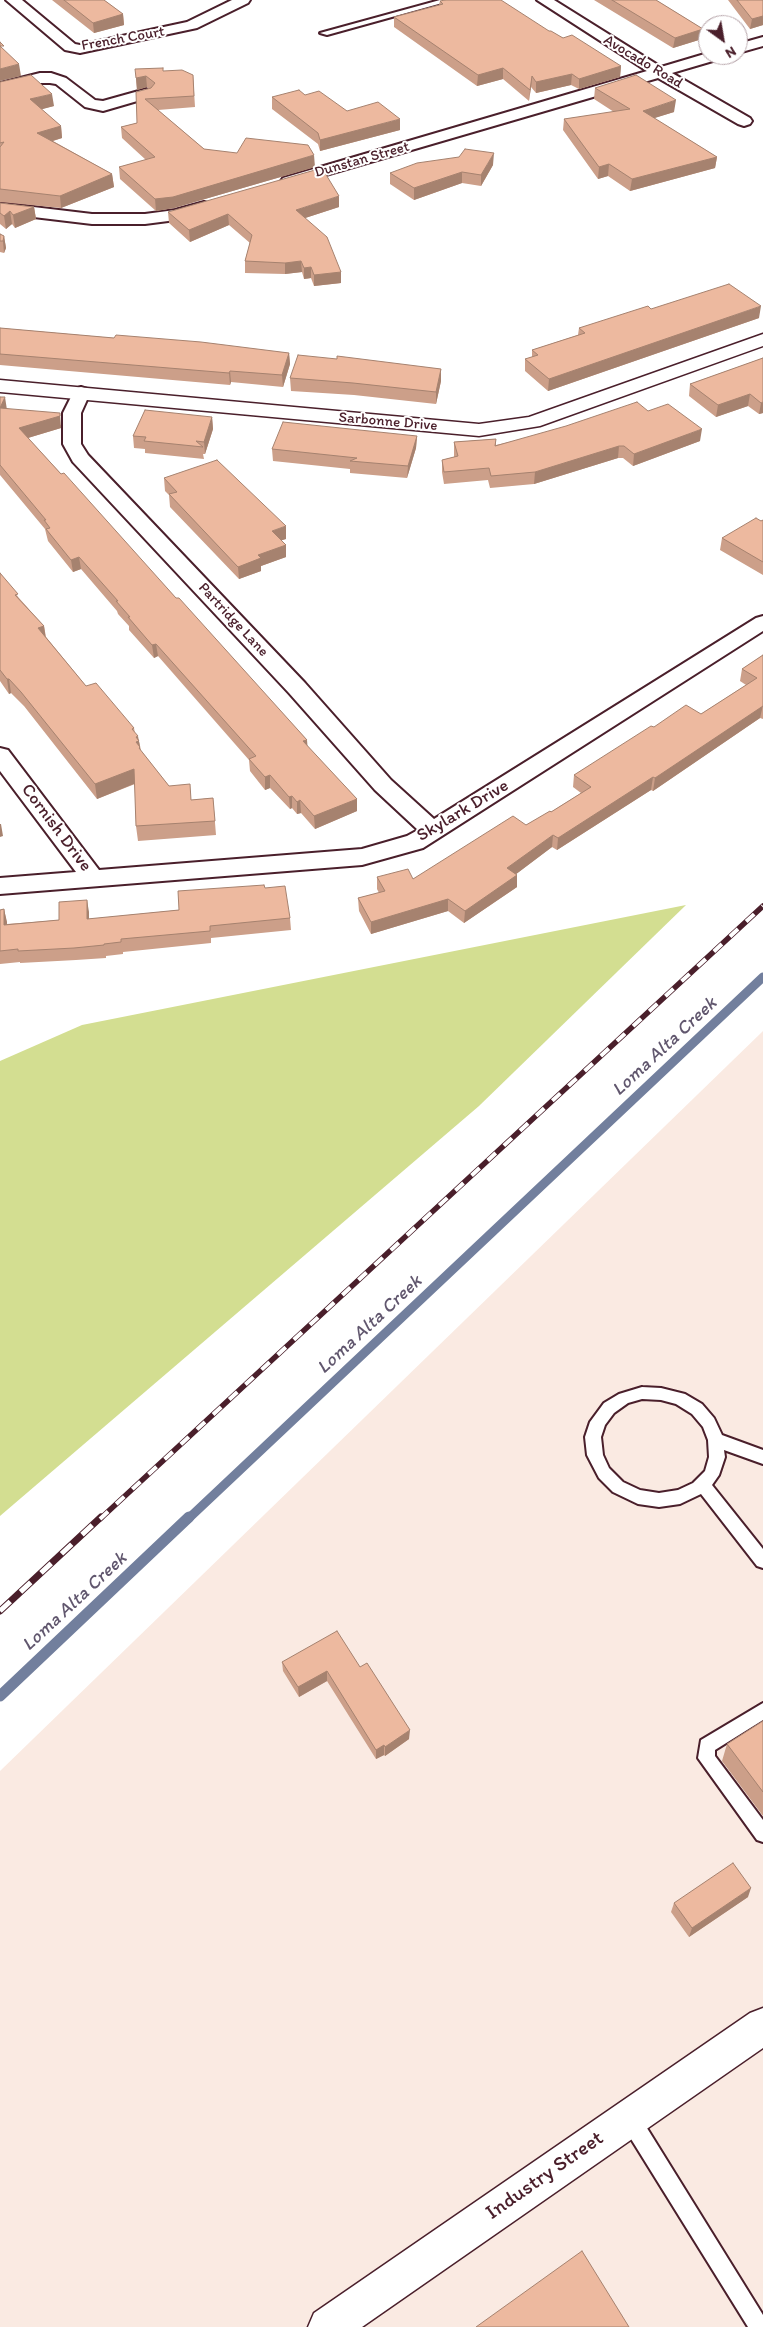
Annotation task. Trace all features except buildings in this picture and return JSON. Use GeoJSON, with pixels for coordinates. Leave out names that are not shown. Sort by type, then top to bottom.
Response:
{"type":"FeatureCollection","features":[{"type":"Feature","properties":{"kind":"street","name":"French Court"},"geometry":{"type":"LineString","coordinates":[[13,0],[70,47],[80,49],[192,25],[243,0]]}},
{"type":"Feature","properties":{"kind":"street","name":"Avocado Road"},"geometry":{"type":"LineString","coordinates":[[544,0],[659,72],[744,121]]}},
{"type":"Feature","properties":{"kind":"street"},"geometry":{"type":"LineString","coordinates":[[748,46],[763,41]]}},
{"type":"Feature","properties":{"kind":"street","name":"Dunstan Street"},"geometry":{"type":"LineString","coordinates":[[271,187],[698,61]]}},
{"type":"Feature","properties":{"kind":"street"},"geometry":{"type":"LineString","coordinates":[[0,88],[40,78],[51,78],[61,82],[90,104],[102,106],[146,94]]}},
{"type":"Feature","properties":{"kind":"street"},"geometry":{"type":"LineString","coordinates":[[0,208],[92,219],[145,220],[176,215],[223,201]]}},
{"type":"Feature","properties":{"kind":"street","name":"Sarbonne Drive"},"geometry":{"type":"LineString","coordinates":[[0,386],[479,430],[533,422],[763,340]]}},
{"type":"Feature","properties":{"kind":"street","name":"Partridge Lane"},"geometry":{"type":"LineString","coordinates":[[81,394],[72,413],[72,444],[80,458],[298,688],[383,785],[433,831]]}},
{"type":"Feature","properties":{"kind":"street","name":"Skylark Drive"},"geometry":{"type":"LineString","coordinates":[[0,886],[362,856],[415,842],[763,622]]}},
{"type":"Feature","properties":{"kind":"street","name":"Cornish Drive"},"geometry":{"type":"LineString","coordinates":[[0,755],[94,878]]}},
{"type":"Feature","properties":{"kind":"street","name":"Industry Street"},"geometry":{"type":"LineString","coordinates":[[328,2327],[763,2026]]}},
{"type":"Feature","properties":{"kind":"lane"},"geometry":{"type":"LineString","coordinates":[[324,33],[449,0]]}},
{"type":"Feature","properties":{"kind":"lane"},"geometry":{"type":"LineString","coordinates":[[642,1393],[661,1394],[680,1399],[697,1409],[709,1423],[716,1440],[717,1457],[711,1474],[702,1484],[680,1497],[659,1500],[638,1497],[618,1487],[604,1473],[595,1456],[593,1437],[598,1422],[609,1408],[624,1398],[642,1393]]}},
{"type":"Feature","properties":{"kind":"lane"},"geometry":{"type":"LineString","coordinates":[[716,1440],[763,1457]]}},
{"type":"Feature","properties":{"kind":"lane"},"geometry":{"type":"LineString","coordinates":[[702,1484],[763,1561]]}},
{"type":"Feature","properties":{"kind":"lane"},"geometry":{"type":"LineString","coordinates":[[763,1711],[708,1746],[706,1758],[763,1834]]}},
{"type":"Feature","properties":{"kind":"lane"},"geometry":{"type":"LineString","coordinates":[[629,2118],[759,2327]]}},
{"type":"Feature","properties":{"kind":"shaded area"},"geometry":{"type":"Polygon","coordinates":[[[763,1031],[763,2327],[0,2327],[0,1771],[763,1031]]]}},
{"type":"Feature","properties":{"kind":"green space"},"geometry":{"type":"Polygon","coordinates":[[[686,905],[479,1106],[0,1516],[0,1061],[82,1025],[686,905]]]}},
{"type":"Feature","properties":{"kind":"waterway","name":"Loma Alta Creek"},"geometry":{"type":"LineString","coordinates":[[188,1519],[763,977]]}},
{"type":"Feature","properties":{"kind":"waterway","name":"Loma Alta Creek"},"geometry":{"type":"LineString","coordinates":[[0,1696],[189,1517]]}},
{"type":"Feature","properties":{"kind":"railway"},"geometry":{"type":"LineString","coordinates":[[100,1519],[763,906]]}},
{"type":"Feature","properties":{"kind":"railway"},"geometry":{"type":"LineString","coordinates":[[0,1611],[101,1517]]}}]}
